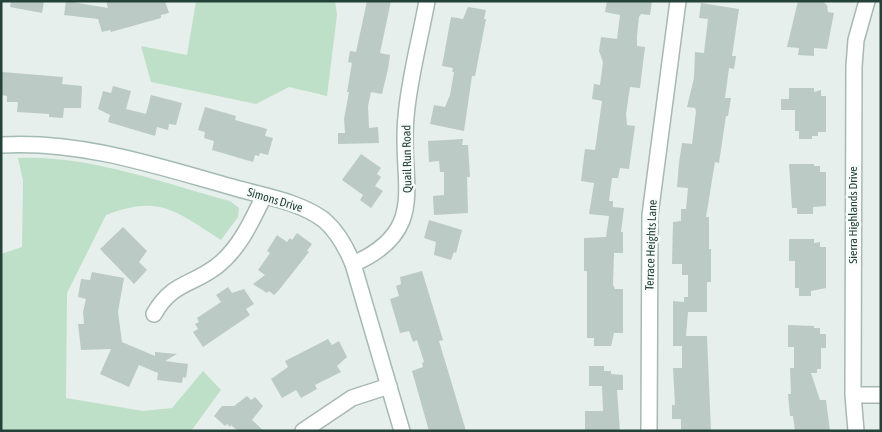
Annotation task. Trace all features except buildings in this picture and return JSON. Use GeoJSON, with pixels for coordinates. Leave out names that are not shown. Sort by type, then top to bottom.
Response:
{"type":"FeatureCollection","features":[{"type":"Feature","properties":{"kind":"street","name":"Quail Run Road"},"geometry":{"type":"LineString","coordinates":[[353,264],[371,256],[384,246],[402,221],[407,204],[408,188],[404,142],[406,116],[427,1]]}},
{"type":"Feature","properties":{"kind":"street","name":"Terrace Heights Lane"},"geometry":{"type":"LineString","coordinates":[[649,431],[650,215],[678,1]]}},
{"type":"Feature","properties":{"kind":"street","name":"Sierra Highlands Drive"},"geometry":{"type":"LineString","coordinates":[[856,431],[853,395],[854,66],[856,40],[867,1]]}},
{"type":"Feature","properties":{"kind":"street","name":"Simons Drive"},"geometry":{"type":"LineString","coordinates":[[1,145],[46,145],[123,157],[296,205],[324,221],[337,233],[347,248],[353,264],[402,431]]}},
{"type":"Feature","properties":{"kind":"street"},"geometry":{"type":"LineString","coordinates":[[154,314],[162,299],[178,286],[201,276],[232,252],[244,235],[264,196]]}},
{"type":"Feature","properties":{"kind":"street"},"geometry":{"type":"LineString","coordinates":[[303,431],[340,404],[389,386]]}},
{"type":"Feature","properties":{"kind":"street"},"geometry":{"type":"LineString","coordinates":[[853,395],[881,395]]}},
{"type":"Feature","properties":{"kind":"green space"},"geometry":{"type":"Polygon","coordinates":[[[196,1],[335,1],[337,15],[327,96],[289,87],[256,104],[151,82],[141,46],[187,55],[196,1]]]}},
{"type":"Feature","properties":{"kind":"green space"},"geometry":{"type":"Polygon","coordinates":[[[18,158],[45,158],[99,166],[230,201],[239,208],[238,217],[221,240],[179,214],[155,206],[141,206],[106,215],[67,293],[66,398],[143,411],[172,408],[203,371],[221,390],[191,431],[1,431],[1,254],[22,247],[23,181],[18,158]]]}}]}
